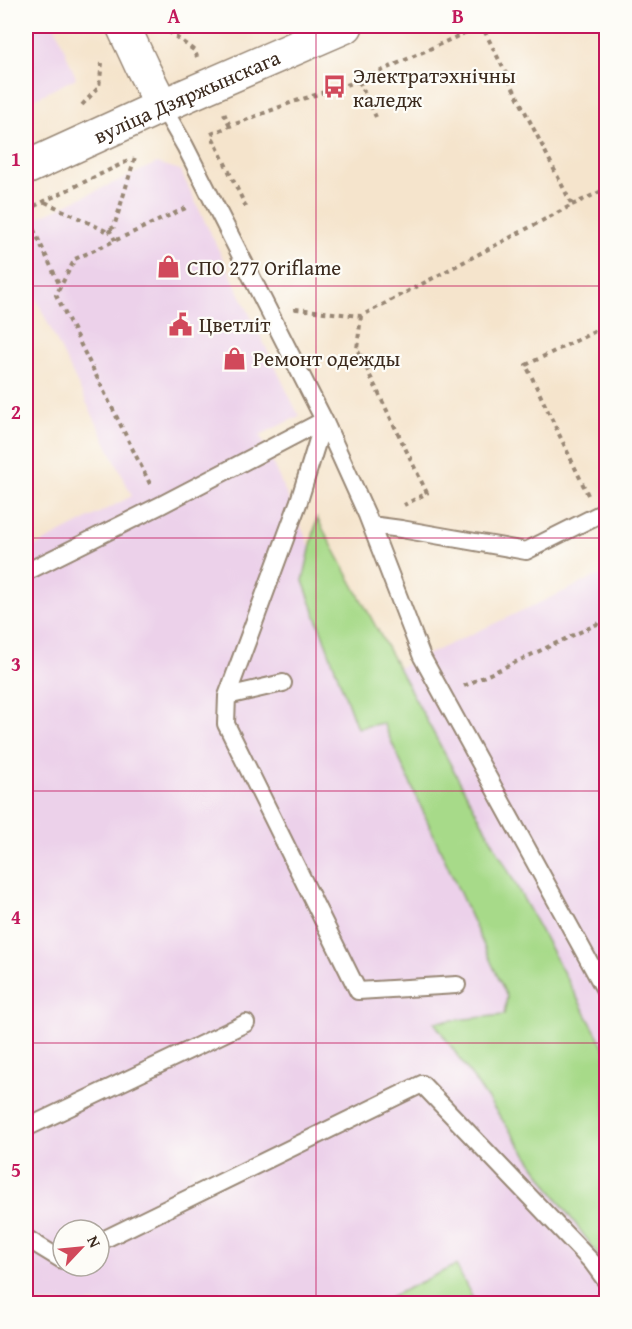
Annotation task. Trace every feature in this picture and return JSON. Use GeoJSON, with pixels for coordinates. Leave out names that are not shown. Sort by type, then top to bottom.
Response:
{"type":"FeatureCollection","features":[{"type":"Feature","properties":{"kind":"main road"},"geometry":{"type":"LineString","coordinates":[[123,26],[162,106]]}},
{"type":"Feature","properties":{"kind":"main road","name":"вуліца Дзяржынскага"},"geometry":{"type":"LineString","coordinates":[[26,168],[346,26]]}},
{"type":"Feature","properties":{"kind":"lane"},"geometry":{"type":"LineString","coordinates":[[162,106],[185,146],[324,420],[370,525],[422,657],[606,992]]}},
{"type":"Feature","properties":{"kind":"lane"},"geometry":{"type":"LineString","coordinates":[[26,572],[324,420]]}},
{"type":"Feature","properties":{"kind":"lane"},"geometry":{"type":"LineString","coordinates":[[324,420],[299,501],[227,696],[226,724],[358,992],[457,985]]}},
{"type":"Feature","properties":{"kind":"lane"},"geometry":{"type":"LineString","coordinates":[[370,525],[526,551],[606,511]]}},
{"type":"Feature","properties":{"kind":"lane"},"geometry":{"type":"LineString","coordinates":[[227,696],[283,683]]}},
{"type":"Feature","properties":{"kind":"lane"},"geometry":{"type":"LineString","coordinates":[[26,1128],[246,1023]]}},
{"type":"Feature","properties":{"kind":"lane"},"geometry":{"type":"LineString","coordinates":[[111,1236],[422,1084],[592,1262],[606,1281]]}},
{"type":"Feature","properties":{"kind":"lane"},"geometry":{"type":"LineString","coordinates":[[26,1237],[51,1253]]}},
{"type":"Feature","properties":{"kind":"path"},"geometry":{"type":"LineString","coordinates":[[161,26],[195,51]]}},
{"type":"Feature","properties":{"kind":"path"},"geometry":{"type":"LineString","coordinates":[[251,217],[211,134],[293,102],[360,81],[481,26],[572,206]]}},
{"type":"Feature","properties":{"kind":"path"},"geometry":{"type":"LineString","coordinates":[[360,81],[376,117]]}},
{"type":"Feature","properties":{"kind":"path"},"geometry":{"type":"LineString","coordinates":[[61,286],[26,212],[143,153]]}},
{"type":"Feature","properties":{"kind":"path"},"geometry":{"type":"LineString","coordinates":[[44,201],[106,231],[114,227],[135,157]]}},
{"type":"Feature","properties":{"kind":"path"},"geometry":{"type":"LineString","coordinates":[[291,299],[296,309],[361,316],[606,189]]}},
{"type":"Feature","properties":{"kind":"path"},"geometry":{"type":"LineString","coordinates":[[160,505],[56,295],[75,259],[189,207]]}},
{"type":"Feature","properties":{"kind":"path"},"geometry":{"type":"LineString","coordinates":[[109,229],[115,240]]}},
{"type":"Feature","properties":{"kind":"path"},"geometry":{"type":"LineString","coordinates":[[361,316],[357,349],[427,493],[404,505]]}},
{"type":"Feature","properties":{"kind":"path"},"geometry":{"type":"LineString","coordinates":[[591,500],[526,365],[606,326]]}},
{"type":"Feature","properties":{"kind":"path"},"geometry":{"type":"LineString","coordinates":[[404,505],[414,507]]}},
{"type":"Feature","properties":{"kind":"path"},"geometry":{"type":"LineString","coordinates":[[401,529],[404,505]]}},
{"type":"Feature","properties":{"kind":"path"},"geometry":{"type":"LineString","coordinates":[[455,690],[606,620]]}},
{"type":"Feature","properties":{"kind":"shaded area"},"geometry":{"type":"Polygon","coordinates":[[[26,26],[55,26],[76,78],[26,103],[26,26]]]}},
{"type":"Feature","properties":{"kind":"shaded area"},"geometry":{"type":"Polygon","coordinates":[[[157,163],[180,170],[299,416],[260,435],[370,681],[606,572],[606,1303],[26,1303],[26,551],[132,496],[26,278],[26,223],[157,163]]]}},
{"type":"Feature","properties":{"kind":"green space"},"geometry":{"type":"Polygon","coordinates":[[[317,518],[606,1051],[606,1265],[434,1022],[504,1015],[507,997],[383,723],[357,728],[303,581],[317,518]]]}},
{"type":"Feature","properties":{"kind":"green space"},"geometry":{"type":"Polygon","coordinates":[[[456,1265],[475,1303],[378,1303],[456,1265]]]}},
{"type":"Feature","properties":{"kind":"place","name":"Электратэхнічны каледж"},"geometry":{"type":"Point","coordinates":[335,87]}},
{"type":"Feature","properties":{"kind":"place","name":"СПО 277 Oriflame"},"geometry":{"type":"Point","coordinates":[169,267]}},
{"type":"Feature","properties":{"kind":"place","name":"Цветліт"},"geometry":{"type":"Point","coordinates":[181,324]}},
{"type":"Feature","properties":{"kind":"place","name":"Ремонт одежды"},"geometry":{"type":"Point","coordinates":[235,358]}}]}
